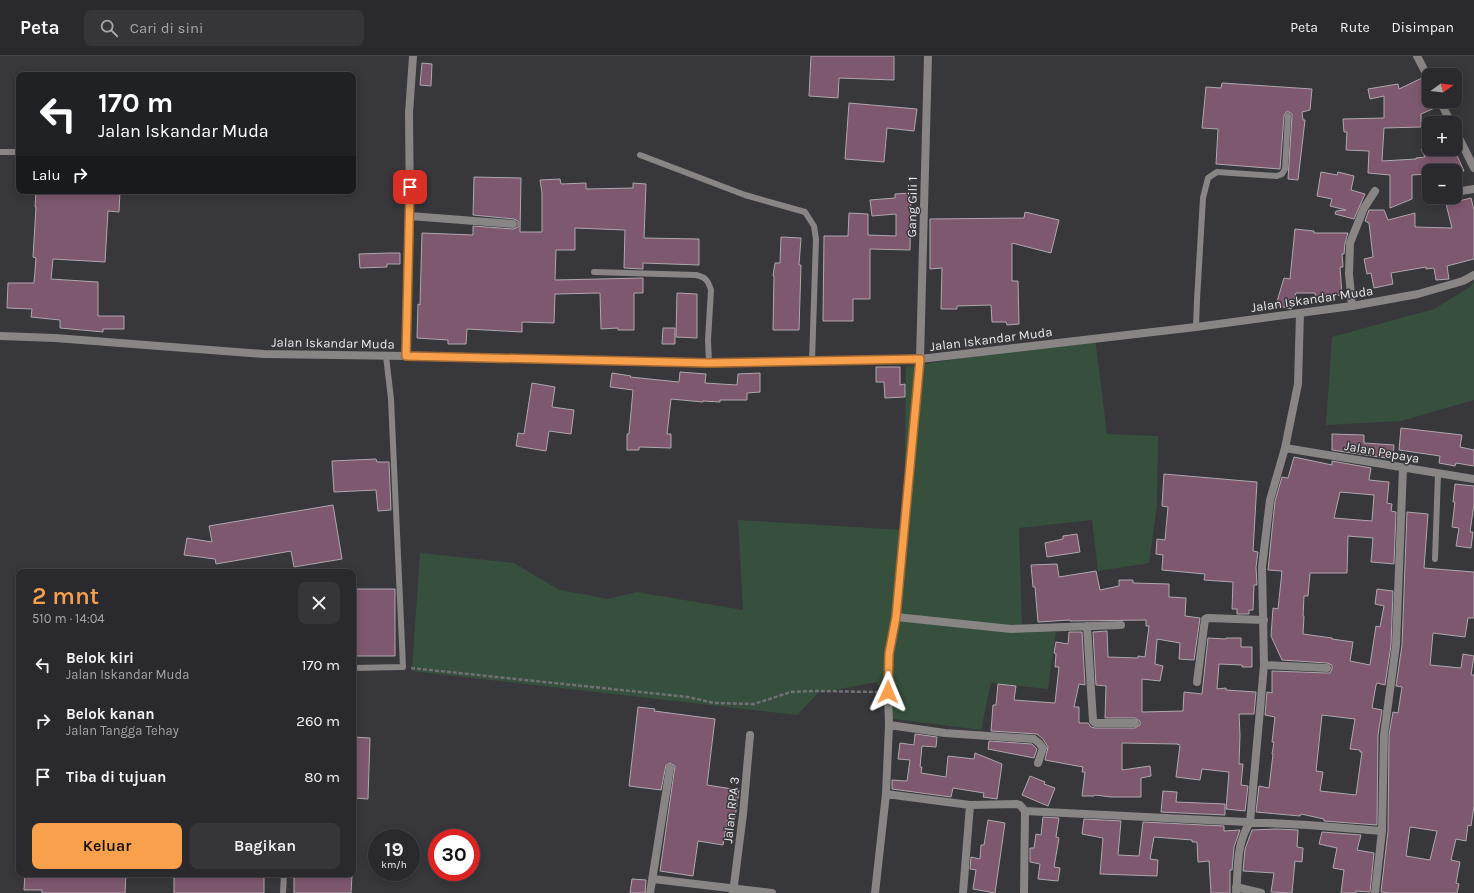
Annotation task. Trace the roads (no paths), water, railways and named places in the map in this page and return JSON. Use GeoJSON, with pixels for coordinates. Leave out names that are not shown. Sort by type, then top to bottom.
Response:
{"type":"FeatureCollection","features":[{"type":"Feature","properties":{"kind":"street"},"geometry":{"type":"LineString","coordinates":[[406,356],[410,216],[409,113],[413,56]]}},
{"type":"Feature","properties":{"kind":"street","name":"Gang Gili 1"},"geometry":{"type":"LineString","coordinates":[[875,893],[886,794],[889,725],[889,654],[896,617],[920,359],[928,56]]}},
{"type":"Feature","properties":{"kind":"street"},"geometry":{"type":"LineString","coordinates":[[1417,56],[1423,68]]}},
{"type":"Feature","properties":{"kind":"street"},"geometry":{"type":"LineString","coordinates":[[1462,144],[1474,168]]}},
{"type":"Feature","properties":{"kind":"street"},"geometry":{"type":"LineString","coordinates":[[1462,191],[1474,189]]}},
{"type":"Feature","properties":{"kind":"street"},"geometry":{"type":"LineString","coordinates":[[1352,306],[1349,274],[1350,243],[1364,208],[1375,191]]}},
{"type":"Feature","properties":{"kind":"street"},"geometry":{"type":"LineString","coordinates":[[410,216],[513,224]]}},
{"type":"Feature","properties":{"kind":"street","name":"Jalan Iskandar Muda"},"geometry":{"type":"LineString","coordinates":[[0,336],[55,338],[264,354],[709,363],[920,359],[1196,327],[1352,306],[1418,294],[1463,281],[1474,275]]}},
{"type":"Feature","properties":{"kind":"street"},"geometry":{"type":"LineString","coordinates":[[1261,893],[1236,890],[1239,848],[1244,833],[1250,822],[1264,665],[1262,567],[1270,500],[1285,448],[1298,384],[1300,313]]}},
{"type":"Feature","properties":{"kind":"street","name":"Jalan Pepaya"},"geometry":{"type":"LineString","coordinates":[[1285,448],[1474,480]]}},
{"type":"Feature","properties":{"kind":"street"},"geometry":{"type":"LineString","coordinates":[[1375,893],[1382,831],[1384,734],[1396,645],[1403,468]]}},
{"type":"Feature","properties":{"kind":"street"},"geometry":{"type":"LineString","coordinates":[[896,617],[1010,629],[1121,625]]}},
{"type":"Feature","properties":{"kind":"street"},"geometry":{"type":"LineString","coordinates":[[1197,682],[1205,619],[1264,620]]}},
{"type":"Feature","properties":{"kind":"street"},"geometry":{"type":"LineString","coordinates":[[1087,626],[1093,721],[1095,723],[1135,723]]}},
{"type":"Feature","properties":{"kind":"street"},"geometry":{"type":"LineString","coordinates":[[1264,665],[1327,668]]}},
{"type":"Feature","properties":{"kind":"street"},"geometry":{"type":"LineString","coordinates":[[889,725],[945,733],[1034,739],[1043,748],[1038,763]]}},
{"type":"Feature","properties":{"kind":"street","name":"Jalan RPA 3"},"geometry":{"type":"LineString","coordinates":[[733,891],[743,814],[750,735]]}},
{"type":"Feature","properties":{"kind":"street"},"geometry":{"type":"LineString","coordinates":[[650,893],[670,768]]}},
{"type":"Feature","properties":{"kind":"street"},"geometry":{"type":"LineString","coordinates":[[886,794],[970,805],[1017,804],[1025,811],[1308,825],[1382,831]]}},
{"type":"Feature","properties":{"kind":"street"},"geometry":{"type":"LineString","coordinates":[[963,893],[970,805]]}},
{"type":"Feature","properties":{"kind":"street"},"geometry":{"type":"LineString","coordinates":[[1024,893],[1025,811]]}},
{"type":"Feature","properties":{"kind":"street"},"geometry":{"type":"LineString","coordinates":[[653,879],[733,891],[772,893]]}},
{"type":"Feature","properties":{"kind":"lane"},"geometry":{"type":"LineString","coordinates":[[1196,327],[1196,300],[1203,198],[1208,178],[1217,172],[1277,176],[1282,174],[1285,169],[1288,116]]}},
{"type":"Feature","properties":{"kind":"lane"},"geometry":{"type":"LineString","coordinates":[[0,152],[16,152]]}},
{"type":"Feature","properties":{"kind":"lane"},"geometry":{"type":"LineString","coordinates":[[640,156],[745,195],[806,212],[814,226],[816,239],[812,361]]}},
{"type":"Feature","properties":{"kind":"lane"},"geometry":{"type":"LineString","coordinates":[[594,272],[696,275],[704,277],[708,282],[710,290],[708,340],[709,363]]}},
{"type":"Feature","properties":{"kind":"lane"},"geometry":{"type":"LineString","coordinates":[[356,668],[403,667],[391,399],[386,356]]}},
{"type":"Feature","properties":{"kind":"lane"},"geometry":{"type":"LineString","coordinates":[[1435,558],[1438,474]]}},
{"type":"Feature","properties":{"kind":"lane"},"geometry":{"type":"LineString","coordinates":[[283,893],[284,877]]}}]}
